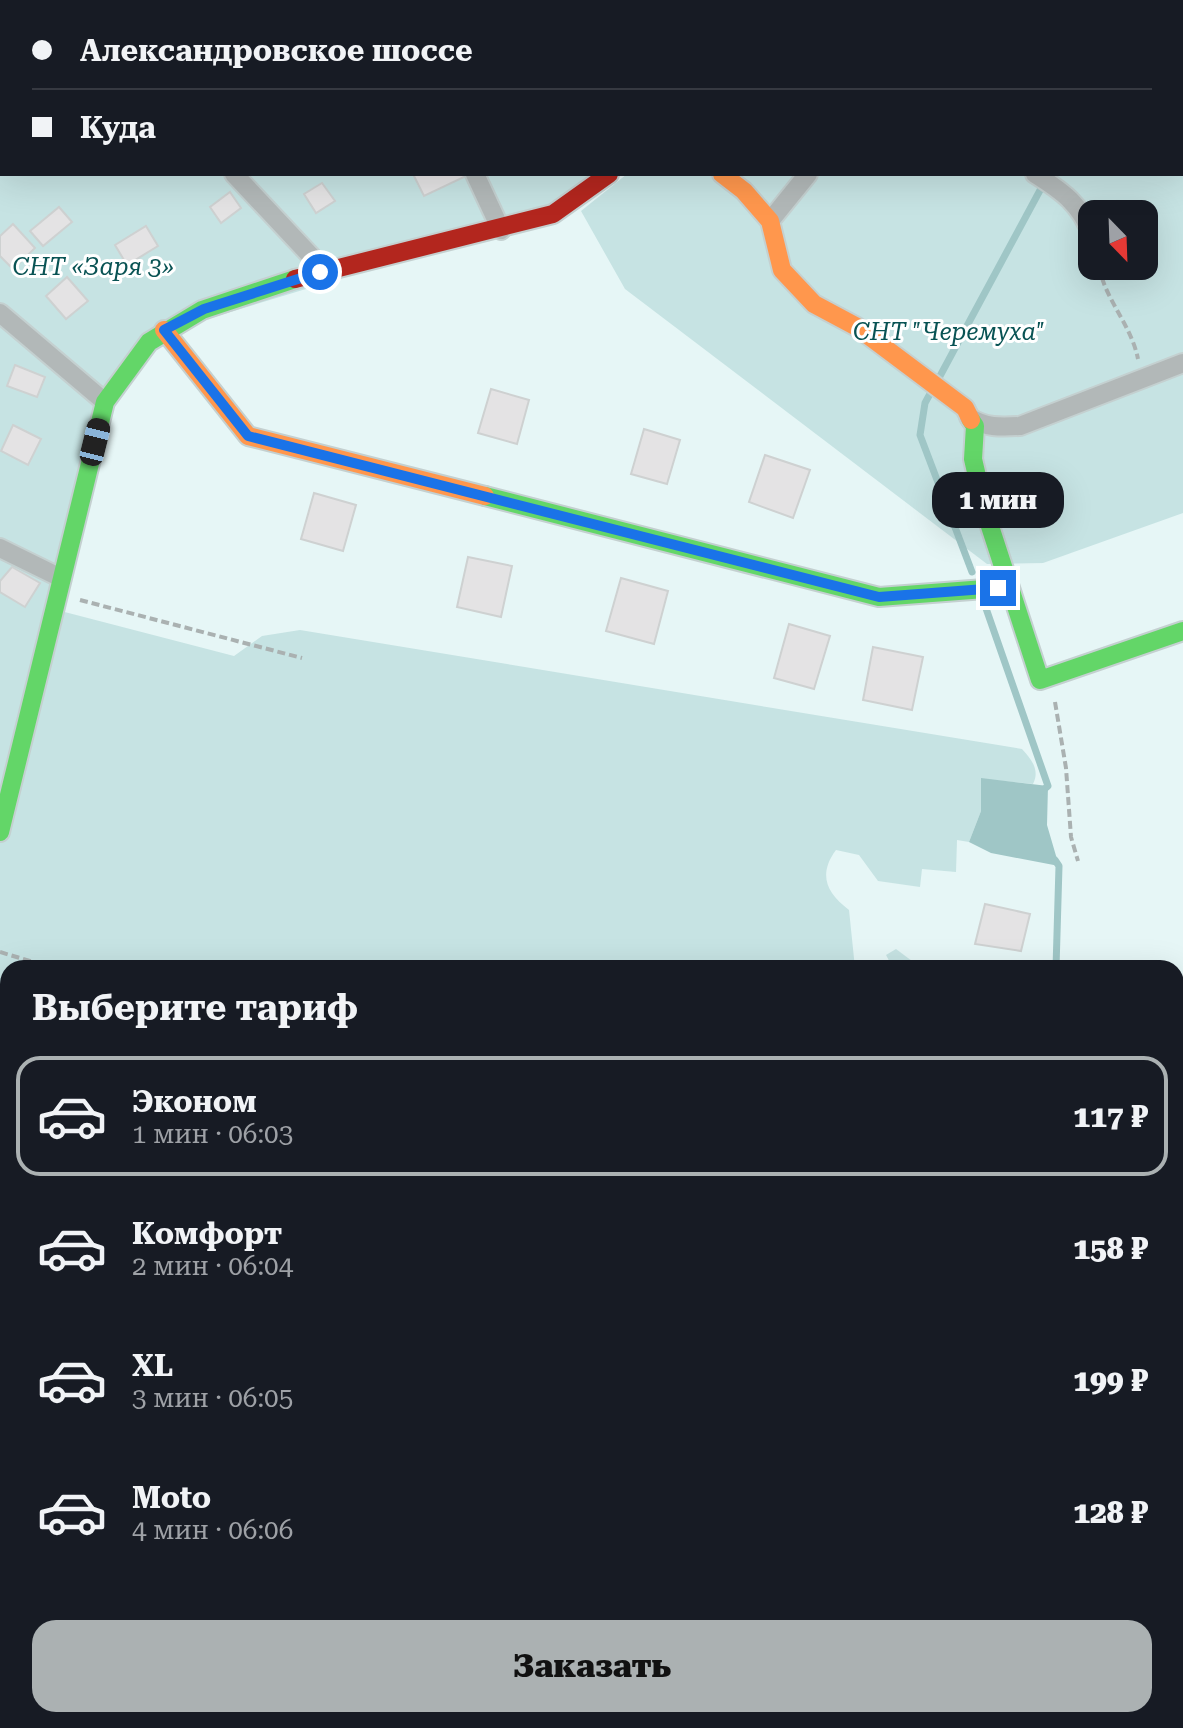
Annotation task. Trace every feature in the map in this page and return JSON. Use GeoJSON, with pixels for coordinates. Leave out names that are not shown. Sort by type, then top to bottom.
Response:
{"type":"FeatureCollection","features":[{"type":"Feature","properties":{"kind":"street"},"geometry":{"type":"LineString","coordinates":[[236,176],[324,270]]}},
{"type":"Feature","properties":{"kind":"street"},"geometry":{"type":"LineString","coordinates":[[476,176],[501,230]]}},
{"type":"Feature","properties":{"kind":"street"},"geometry":{"type":"LineString","coordinates":[[0,832],[3,807],[105,402],[145,347],[164,330],[204,309],[324,270],[501,230],[553,214],[606,176]]}},
{"type":"Feature","properties":{"kind":"street"},"geometry":{"type":"LineString","coordinates":[[725,176],[744,191],[770,221],[782,270],[814,304],[857,327],[952,396],[975,426],[973,459],[1008,590],[1040,680],[1183,631]]}},
{"type":"Feature","properties":{"kind":"street"},"geometry":{"type":"LineString","coordinates":[[770,221],[806,176]]}},
{"type":"Feature","properties":{"kind":"street"},"geometry":{"type":"LineString","coordinates":[[1038,176],[1070,197],[1078,208]]}},
{"type":"Feature","properties":{"kind":"street"},"geometry":{"type":"LineString","coordinates":[[0,313],[105,402]]}},
{"type":"Feature","properties":{"kind":"street"},"geometry":{"type":"LineString","coordinates":[[164,330],[248,436],[879,597],[998,588]]}},
{"type":"Feature","properties":{"kind":"street"},"geometry":{"type":"LineString","coordinates":[[969,417],[979,424],[1020,426],[1183,363]]}},
{"type":"Feature","properties":{"kind":"street"},"geometry":{"type":"LineString","coordinates":[[0,548],[59,586]]}},
{"type":"Feature","properties":{"kind":"path"},"geometry":{"type":"LineString","coordinates":[[1102,280],[1135,346],[1141,379]]}},
{"type":"Feature","properties":{"kind":"path"},"geometry":{"type":"LineString","coordinates":[[59,586],[302,658]]}},
{"type":"Feature","properties":{"kind":"path"},"geometry":{"type":"LineString","coordinates":[[1051,676],[1066,768],[1071,837],[1078,861]]}},
{"type":"Feature","properties":{"kind":"path"},"geometry":{"type":"LineString","coordinates":[[0,952],[26,960]]}},
{"type":"Feature","properties":{"kind":"green space","name":"СНТ «Заря 3»"},"geometry":{"type":"Polygon","coordinates":[[[0,176],[606,176],[553,214],[161,333],[103,407],[57,610],[234,656],[262,636],[300,630],[1022,749],[1032,761],[1036,774],[1033,784],[981,779],[981,811],[969,842],[957,840],[956,872],[922,869],[920,887],[878,881],[859,855],[836,850],[827,867],[827,883],[835,897],[849,910],[854,960],[0,960],[0,176]]]}},
{"type":"Feature","properties":{"kind":"green space","name":"СНТ \"Черемуха\""},"geometry":{"type":"Polygon","coordinates":[[[625,176],[1183,176],[1183,513],[1043,563],[987,564],[625,289],[581,211],[625,176]]]}},
{"type":"Feature","properties":{"kind":"green space"},"geometry":{"type":"Polygon","coordinates":[[[896,949],[911,960],[889,960],[886,955],[896,949]]]}},
{"type":"Feature","properties":{"kind":"shaded area"},"geometry":{"type":"Polygon","coordinates":[[[981,778],[1048,786],[1047,825],[1059,866],[991,853],[969,842],[981,811],[981,778]]]}},
{"type":"Feature","properties":{"kind":"building"},"geometry":{"type":"Polygon","coordinates":[[[414,176],[464,176],[464,177],[424,196],[414,176]]]}},
{"type":"Feature","properties":{"kind":"building"},"geometry":{"type":"Polygon","coordinates":[[[322,183],[335,201],[316,213],[304,194],[322,183]]]}},
{"type":"Feature","properties":{"kind":"building"},"geometry":{"type":"Polygon","coordinates":[[[230,192],[241,208],[221,223],[210,207],[230,192]]]}},
{"type":"Feature","properties":{"kind":"building"},"geometry":{"type":"Polygon","coordinates":[[[59,207],[72,222],[43,246],[30,231],[59,207]]]}},
{"type":"Feature","properties":{"kind":"building"},"geometry":{"type":"Polygon","coordinates":[[[13,224],[35,248],[13,269],[0,256],[0,236],[13,224]]]}},
{"type":"Feature","properties":{"kind":"building"},"geometry":{"type":"Polygon","coordinates":[[[146,226],[158,246],[127,265],[115,245],[146,226]]]}},
{"type":"Feature","properties":{"kind":"building"},"geometry":{"type":"Polygon","coordinates":[[[67,277],[88,301],[66,319],[46,296],[67,277]]]}},
{"type":"Feature","properties":{"kind":"building"},"geometry":{"type":"Polygon","coordinates":[[[15,365],[45,377],[37,397],[7,386],[15,365]]]}},
{"type":"Feature","properties":{"kind":"building"},"geometry":{"type":"Polygon","coordinates":[[[491,389],[529,400],[517,444],[478,433],[491,389]]]}},
{"type":"Feature","properties":{"kind":"building"},"geometry":{"type":"Polygon","coordinates":[[[13,425],[41,439],[28,465],[1,451],[13,425]]]}},
{"type":"Feature","properties":{"kind":"building"},"geometry":{"type":"Polygon","coordinates":[[[644,429],[680,440],[667,484],[631,474],[644,429]]]}},
{"type":"Feature","properties":{"kind":"building"},"geometry":{"type":"Polygon","coordinates":[[[765,455],[810,470],[793,518],[749,502],[765,455]]]}},
{"type":"Feature","properties":{"kind":"building"},"geometry":{"type":"Polygon","coordinates":[[[314,493],[356,505],[343,551],[301,539],[314,493]]]}},
{"type":"Feature","properties":{"kind":"building"},"geometry":{"type":"Polygon","coordinates":[[[468,557],[512,566],[501,617],[457,607],[468,557]]]}},
{"type":"Feature","properties":{"kind":"building"},"geometry":{"type":"Polygon","coordinates":[[[12,567],[40,583],[25,607],[0,592],[0,581],[12,567]]]}},
{"type":"Feature","properties":{"kind":"building"},"geometry":{"type":"Polygon","coordinates":[[[621,578],[668,591],[654,644],[606,631],[621,578]]]}},
{"type":"Feature","properties":{"kind":"building"},"geometry":{"type":"Polygon","coordinates":[[[789,624],[830,636],[814,689],[774,678],[789,624]]]}},
{"type":"Feature","properties":{"kind":"building"},"geometry":{"type":"Polygon","coordinates":[[[873,647],[923,657],[912,710],[863,700],[873,647]]]}},
{"type":"Feature","properties":{"kind":"building"},"geometry":{"type":"Polygon","coordinates":[[[985,904],[1030,914],[1021,951],[975,944],[985,904]]]}},
{"type":"Feature","properties":{"kind":"waterway"},"geometry":{"type":"LineString","coordinates":[[940,376],[1045,181]]}},
{"type":"Feature","properties":{"kind":"waterway"},"geometry":{"type":"LineString","coordinates":[[931,392],[925,403],[920,435],[972,572]]}},
{"type":"Feature","properties":{"kind":"waterway"},"geometry":{"type":"LineString","coordinates":[[981,594],[1048,786],[1042,791]]}},
{"type":"Feature","properties":{"kind":"waterway"},"geometry":{"type":"LineString","coordinates":[[1055,860],[1059,866],[1056,960]]}},
{"type":"Feature","properties":{"kind":"traffic: fast"},"geometry":{"type":"LineString","coordinates":[[0,832],[105,402],[149,342],[202,310],[295,279]]}},
{"type":"Feature","properties":{"kind":"traffic: fast"},"geometry":{"type":"LineString","coordinates":[[971,420],[975,426],[973,459],[985,511],[1040,680],[1183,631]]}},
{"type":"Feature","properties":{"kind":"traffic: fast"},"geometry":{"type":"LineString","coordinates":[[485,496],[879,597],[998,588]]}},
{"type":"Feature","properties":{"kind":"traffic: slow"},"geometry":{"type":"LineString","coordinates":[[725,176],[744,191],[770,221],[782,270],[814,304],[857,327],[965,408],[971,420]]}},
{"type":"Feature","properties":{"kind":"traffic: slow"},"geometry":{"type":"LineString","coordinates":[[164,330],[248,436],[485,496]]}},
{"type":"Feature","properties":{"kind":"traffic: jam"},"geometry":{"type":"LineString","coordinates":[[295,279],[553,214],[606,176]]}},
{"type":"Feature","properties":{"kind":"route"},"geometry":{"type":"LineString","coordinates":[[320,272],[204,309],[164,330],[248,436],[879,597],[998,588]]}}]}
